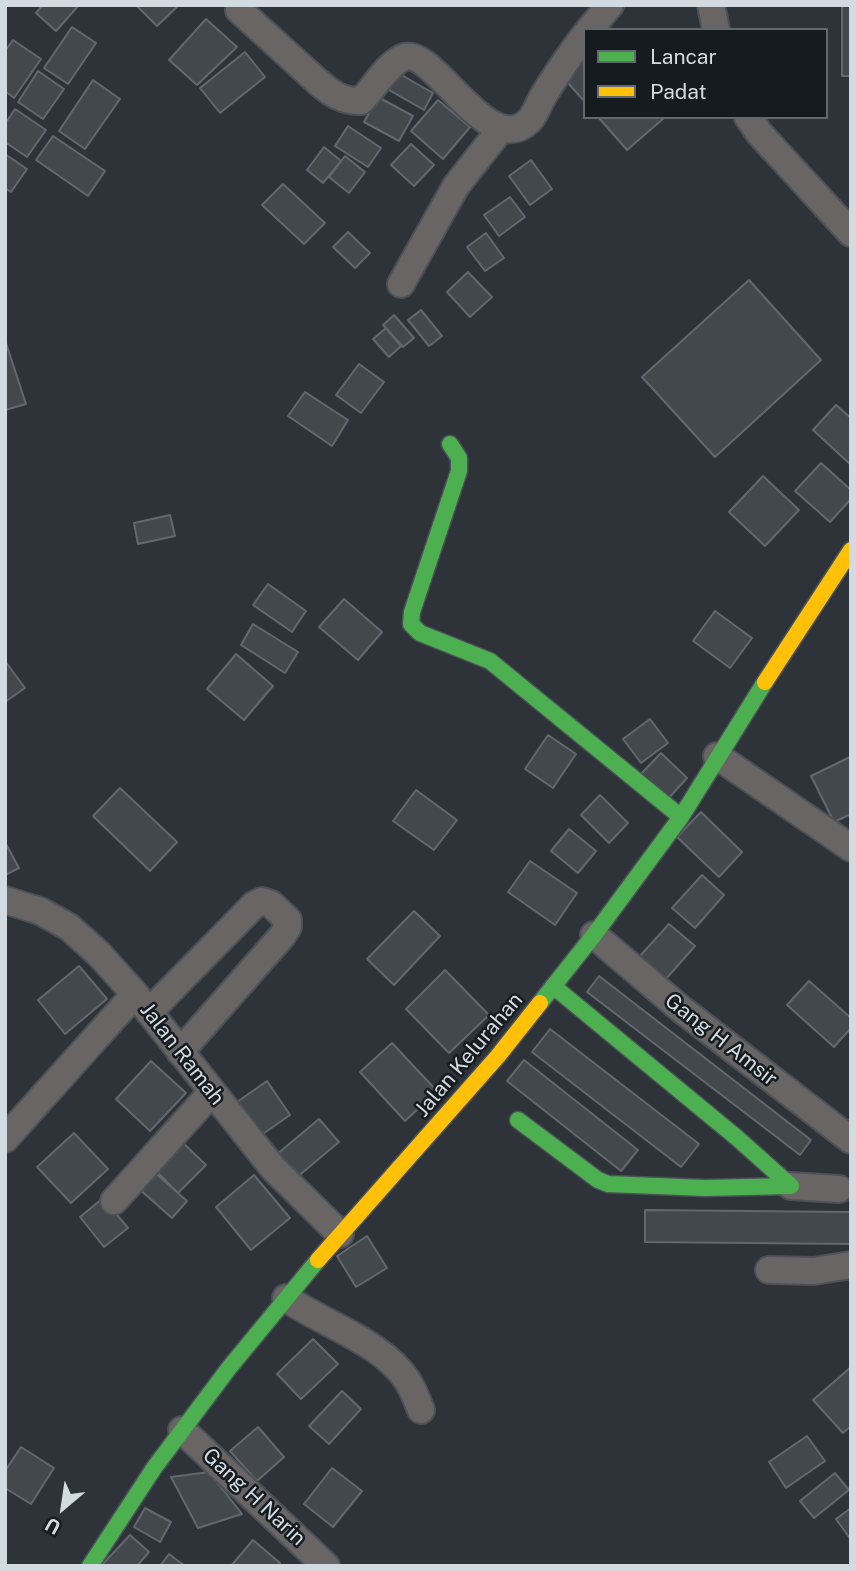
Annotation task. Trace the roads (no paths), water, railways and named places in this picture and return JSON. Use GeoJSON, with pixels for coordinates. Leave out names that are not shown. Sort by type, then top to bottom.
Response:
{"type":"FeatureCollection","features":[{"type":"Feature","properties":{"kind":"street"},"geometry":{"type":"LineString","coordinates":[[591,28],[610,5]]}},
{"type":"Feature","properties":{"kind":"street"},"geometry":{"type":"LineString","coordinates":[[711,5],[716,28]]}},
{"type":"Feature","properties":{"kind":"street"},"geometry":{"type":"LineString","coordinates":[[239,10],[331,93],[349,102],[361,102],[403,57],[412,57],[423,63],[500,130],[516,130],[530,120],[543,95],[583,38]]}},
{"type":"Feature","properties":{"kind":"street"},"geometry":{"type":"LineString","coordinates":[[749,119],[759,133],[851,233]]}},
{"type":"Feature","properties":{"kind":"street"},"geometry":{"type":"LineString","coordinates":[[401,284],[456,186],[500,130]]}},
{"type":"Feature","properties":{"kind":"street"},"geometry":{"type":"LineString","coordinates":[[450,444],[459,458],[459,471],[412,612],[411,624],[420,633],[490,661],[681,817]]}},
{"type":"Feature","properties":{"kind":"street","name":"Jalan Kelurahan"},"geometry":{"type":"LineString","coordinates":[[90,1566],[181,1430],[286,1298],[473,1085],[594,935],[681,817],[717,755],[851,550]]}},
{"type":"Feature","properties":{"kind":"street"},"geometry":{"type":"LineString","coordinates":[[717,755],[851,848]]}},
{"type":"Feature","properties":{"kind":"street","name":"Jalan Ramah"},"geometry":{"type":"LineString","coordinates":[[5,900],[40,911],[69,926],[99,954],[142,1003],[273,1168],[340,1234]]}},
{"type":"Feature","properties":{"kind":"street"},"geometry":{"type":"LineString","coordinates":[[5,1139],[142,1003],[254,905],[262,901],[271,904],[288,920],[288,928],[180,1052]]}},
{"type":"Feature","properties":{"kind":"street","name":"Gang H Amsir"},"geometry":{"type":"LineString","coordinates":[[594,935],[681,1009],[851,1140]]}},
{"type":"Feature","properties":{"kind":"street"},"geometry":{"type":"LineString","coordinates":[[553,986],[736,1137],[791,1186]]}},
{"type":"Feature","properties":{"kind":"street"},"geometry":{"type":"LineString","coordinates":[[114,1201],[212,1092]]}},
{"type":"Feature","properties":{"kind":"street"},"geometry":{"type":"LineString","coordinates":[[518,1120],[598,1180],[608,1184],[839,1189]]}},
{"type":"Feature","properties":{"kind":"street"},"geometry":{"type":"LineString","coordinates":[[769,1270],[847,1271]]}},
{"type":"Feature","properties":{"kind":"street"},"geometry":{"type":"LineString","coordinates":[[286,1298],[380,1352],[407,1381],[421,1410]]}},
{"type":"Feature","properties":{"kind":"street","name":"Gang H Narin"},"geometry":{"type":"LineString","coordinates":[[181,1430],[326,1566]]}}]}
